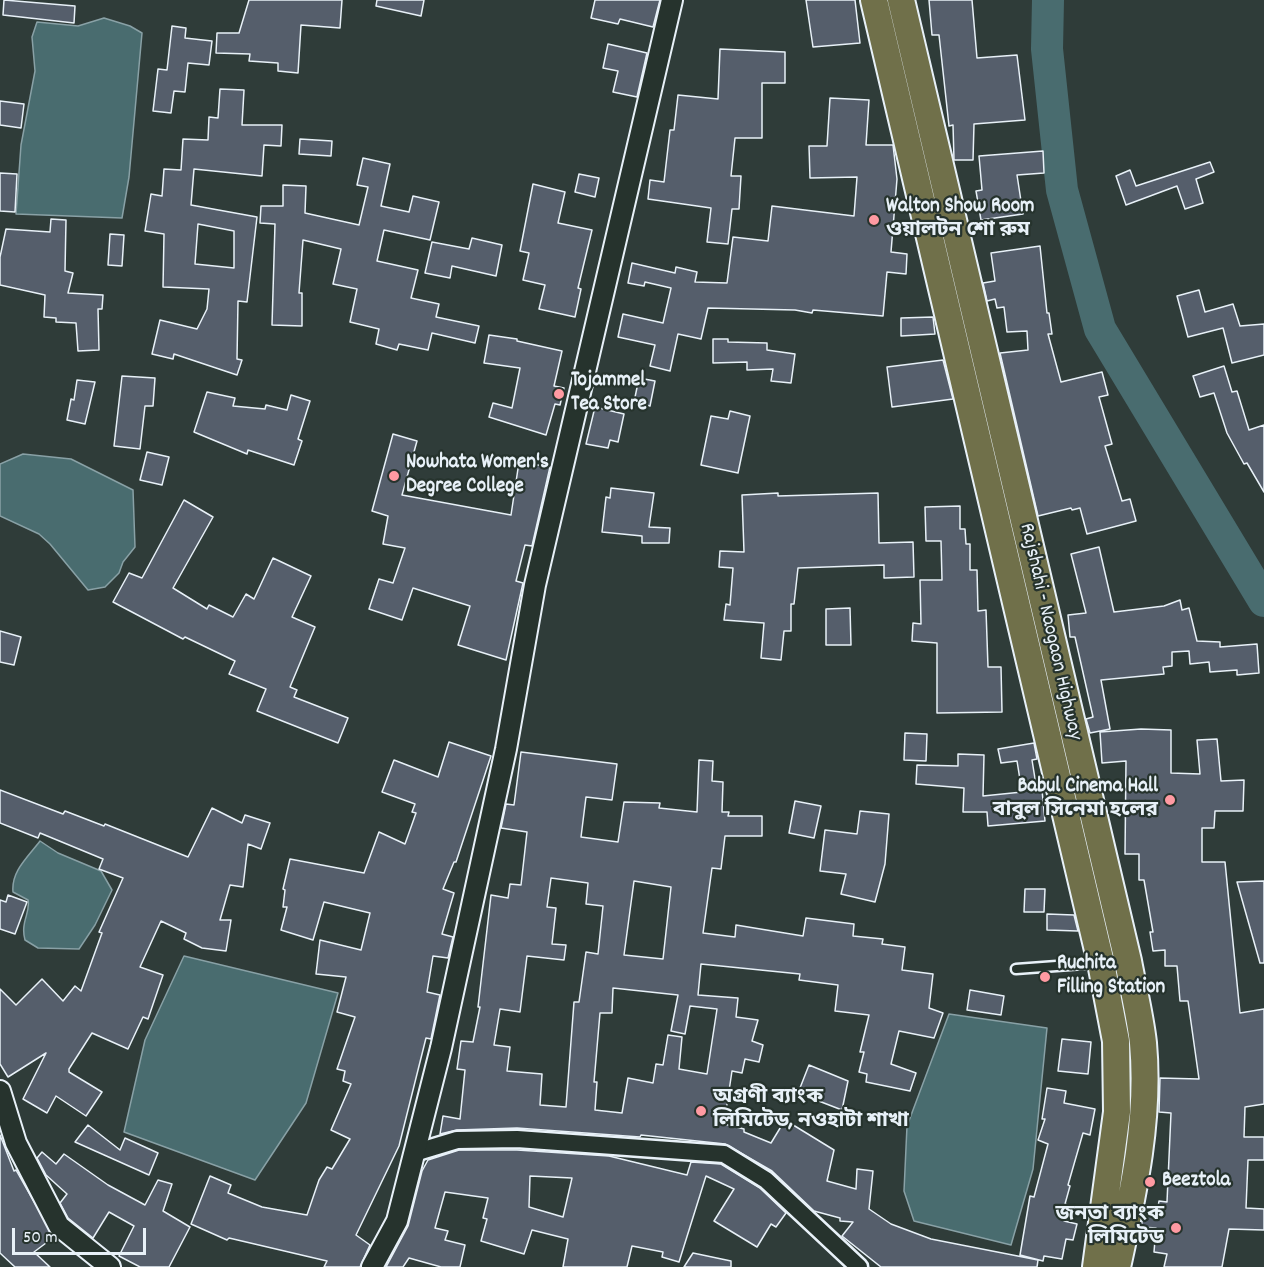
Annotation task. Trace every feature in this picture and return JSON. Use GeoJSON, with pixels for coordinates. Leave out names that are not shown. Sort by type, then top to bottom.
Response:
{"type":"FeatureCollection","features":[{"type":"Feature","properties":{"kind":"main road","name":"Rajshahi - Naogaon Highway"},"geometry":{"type":"LineString","coordinates":[[874,0],[1114,962],[1143,1042],[1144,1113],[1134,1190],[1117,1267]]}},
{"type":"Feature","properties":{"kind":"main road","name":"Rajshahi - Naogaon Highway"},"geometry":{"type":"LineString","coordinates":[[901,0],[1114,962],[1117,1112],[1096,1267]]}},
{"type":"Feature","properties":{"kind":"street"},"geometry":{"type":"LineString","coordinates":[[372,1267],[397,1221],[441,1048],[504,760],[535,585],[672,0]]}},
{"type":"Feature","properties":{"kind":"street"},"geometry":{"type":"LineString","coordinates":[[0,1091],[16,1143],[59,1226],[110,1267]]}},
{"type":"Feature","properties":{"kind":"street"},"geometry":{"type":"LineString","coordinates":[[414,1153],[457,1140],[517,1139],[724,1154],[766,1180],[859,1267]]}},
{"type":"Feature","properties":{"kind":"lane"},"geometry":{"type":"LineString","coordinates":[[1016,969],[1114,962]]}},
{"type":"Feature","properties":{"kind":"water"},"geometry":{"type":"Polygon","coordinates":[[[104,18],[130,26],[142,33],[129,177],[122,218],[16,214],[21,145],[35,71],[32,37],[37,22],[78,26],[104,18]]]}},
{"type":"Feature","properties":{"kind":"water"},"geometry":{"type":"Polygon","coordinates":[[[23,454],[71,459],[133,490],[135,547],[123,562],[119,573],[105,587],[88,590],[39,534],[0,516],[0,464],[23,454]]]}},
{"type":"Feature","properties":{"kind":"water"},"geometry":{"type":"Polygon","coordinates":[[[40,841],[58,853],[101,871],[112,890],[95,925],[79,949],[38,948],[25,940],[24,928],[29,904],[28,900],[13,892],[13,884],[21,865],[40,841]]]}},
{"type":"Feature","properties":{"kind":"water"},"geometry":{"type":"Polygon","coordinates":[[[184,956],[338,993],[306,1103],[255,1180],[124,1132],[145,1040],[184,956]]]}},
{"type":"Feature","properties":{"kind":"water"},"geometry":{"type":"Polygon","coordinates":[[[949,1014],[1047,1028],[1033,1169],[1011,1245],[914,1221],[904,1191],[907,1126],[949,1014]]]}},
{"type":"Feature","properties":{"kind":"building"},"geometry":{"type":"Polygon","coordinates":[[[4,0],[75,6],[74,23],[3,15],[4,0]]]}},
{"type":"Feature","properties":{"kind":"building"},"geometry":{"type":"Polygon","coordinates":[[[249,0],[342,0],[340,28],[301,25],[298,73],[278,71],[278,63],[249,61],[250,54],[216,53],[217,33],[239,33],[249,0]]]}},
{"type":"Feature","properties":{"kind":"building"},"geometry":{"type":"Polygon","coordinates":[[[377,0],[424,0],[421,16],[376,6],[377,0]]]}},
{"type":"Feature","properties":{"kind":"building"},"geometry":{"type":"Polygon","coordinates":[[[595,0],[660,0],[653,27],[620,19],[618,24],[591,18],[595,0]]]}},
{"type":"Feature","properties":{"kind":"building"},"geometry":{"type":"Polygon","coordinates":[[[806,0],[855,0],[860,43],[813,47],[806,0]]]}},
{"type":"Feature","properties":{"kind":"building"},"geometry":{"type":"Polygon","coordinates":[[[929,0],[972,0],[977,58],[1017,55],[1025,120],[974,124],[973,160],[954,160],[953,125],[949,126],[939,35],[932,35],[929,0]]]}},
{"type":"Feature","properties":{"kind":"building"},"geometry":{"type":"Polygon","coordinates":[[[172,26],[186,28],[185,38],[212,41],[209,65],[188,63],[185,92],[174,91],[171,113],[153,111],[158,69],[167,70],[172,26]]]}},
{"type":"Feature","properties":{"kind":"building"},"geometry":{"type":"Polygon","coordinates":[[[608,44],[647,53],[637,97],[613,92],[618,71],[603,68],[608,44]]]}},
{"type":"Feature","properties":{"kind":"building"},"geometry":{"type":"Polygon","coordinates":[[[720,49],[785,52],[785,83],[762,83],[762,138],[735,138],[731,176],[741,176],[739,209],[732,209],[728,244],[707,242],[711,208],[648,199],[650,180],[664,182],[670,130],[674,130],[678,95],[718,99],[720,49]]]}},
{"type":"Feature","properties":{"kind":"building"},"geometry":{"type":"Polygon","coordinates":[[[220,89],[244,90],[242,125],[282,125],[281,146],[264,145],[262,176],[194,169],[191,205],[257,217],[247,302],[238,301],[237,359],[242,360],[237,375],[174,354],[173,359],[152,354],[160,320],[197,329],[207,309],[209,289],[163,287],[164,234],[145,231],[151,194],[162,196],[164,169],[181,170],[183,139],[208,140],[209,117],[218,118],[220,89]],[[198,224],[195,264],[234,268],[234,231],[198,224]]]}},
{"type":"Feature","properties":{"kind":"building"},"geometry":{"type":"Polygon","coordinates":[[[830,98],[869,100],[866,145],[893,145],[897,179],[891,252],[907,254],[906,274],[887,272],[883,316],[813,310],[812,313],[795,310],[708,308],[701,339],[678,334],[670,371],[650,366],[655,345],[618,337],[623,314],[663,323],[671,288],[645,282],[644,286],[628,283],[632,263],[675,273],[676,267],[697,272],[695,282],[727,283],[733,237],[768,241],[772,206],[854,216],[857,177],[810,178],[809,146],[827,146],[830,98]]]}},
{"type":"Feature","properties":{"kind":"building"},"geometry":{"type":"Polygon","coordinates":[[[0,101],[24,104],[21,128],[0,125],[0,101]]]}},
{"type":"Feature","properties":{"kind":"building"},"geometry":{"type":"Polygon","coordinates":[[[300,139],[332,141],[331,156],[299,154],[300,139]]]}},
{"type":"Feature","properties":{"kind":"building"},"geometry":{"type":"Polygon","coordinates":[[[1043,151],[1044,173],[1017,175],[1023,214],[981,220],[976,191],[982,190],[979,156],[1043,151]]]}},
{"type":"Feature","properties":{"kind":"building"},"geometry":{"type":"Polygon","coordinates":[[[363,158],[390,164],[381,206],[409,212],[413,196],[439,202],[430,240],[384,230],[377,261],[418,270],[411,298],[439,304],[436,317],[479,326],[475,343],[432,333],[428,350],[399,344],[397,350],[376,344],[379,329],[350,322],[357,289],[333,284],[341,249],[303,240],[299,293],[302,293],[302,326],[272,325],[275,224],[260,223],[261,206],[283,206],[283,185],[306,186],[305,213],[359,225],[368,187],[357,185],[363,158]]]}},
{"type":"Feature","properties":{"kind":"building"},"geometry":{"type":"Polygon","coordinates":[[[1210,162],[1214,172],[1196,179],[1203,203],[1185,209],[1177,186],[1126,205],[1116,176],[1130,170],[1136,186],[1210,162]]]}},
{"type":"Feature","properties":{"kind":"building"},"geometry":{"type":"Polygon","coordinates":[[[0,173],[17,174],[15,212],[0,211],[0,173]]]}},
{"type":"Feature","properties":{"kind":"building"},"geometry":{"type":"Polygon","coordinates":[[[579,174],[599,178],[595,197],[575,192],[579,174]]]}},
{"type":"Feature","properties":{"kind":"building"},"geometry":{"type":"Polygon","coordinates":[[[533,184],[565,192],[558,223],[592,230],[578,288],[581,289],[575,317],[539,309],[545,285],[523,280],[529,253],[520,251],[533,184]]]}},
{"type":"Feature","properties":{"kind":"building"},"geometry":{"type":"Polygon","coordinates":[[[51,219],[66,220],[65,271],[73,273],[68,293],[103,295],[102,309],[98,309],[99,350],[78,351],[76,323],[56,322],[56,318],[44,317],[45,295],[0,285],[0,257],[6,229],[50,232],[51,219]]]}},
{"type":"Feature","properties":{"kind":"building"},"geometry":{"type":"Polygon","coordinates":[[[110,234],[124,235],[122,266],[108,265],[110,234]]]}},
{"type":"Feature","properties":{"kind":"building"},"geometry":{"type":"Polygon","coordinates":[[[472,238],[502,245],[496,276],[452,266],[450,278],[425,273],[432,242],[469,249],[472,238]]]}},
{"type":"Feature","properties":{"kind":"building"},"geometry":{"type":"Polygon","coordinates":[[[1040,246],[1047,313],[1049,313],[1052,334],[1048,334],[1061,382],[1102,372],[1108,395],[1099,397],[1112,444],[1105,446],[1122,501],[1130,499],[1136,521],[1087,534],[1080,508],[1038,516],[1000,353],[1028,350],[1027,331],[1007,332],[1004,307],[997,308],[995,299],[987,301],[983,283],[995,281],[991,253],[1040,246]]]}},
{"type":"Feature","properties":{"kind":"building"},"geometry":{"type":"Polygon","coordinates":[[[1199,290],[1205,312],[1233,304],[1240,326],[1264,324],[1264,355],[1232,363],[1223,328],[1188,337],[1177,296],[1199,290]]]}},
{"type":"Feature","properties":{"kind":"building"},"geometry":{"type":"Polygon","coordinates":[[[933,317],[935,334],[901,336],[901,318],[933,317]]]}},
{"type":"Feature","properties":{"kind":"building"},"geometry":{"type":"Polygon","coordinates":[[[489,335],[517,339],[517,341],[562,351],[554,386],[564,388],[560,405],[555,404],[546,435],[489,417],[493,403],[512,408],[520,368],[484,363],[489,335]]]}},
{"type":"Feature","properties":{"kind":"building"},"geometry":{"type":"Polygon","coordinates":[[[713,339],[728,339],[728,342],[767,343],[767,350],[795,354],[791,383],[771,381],[773,369],[747,370],[747,362],[713,363],[713,339]]]}},
{"type":"Feature","properties":{"kind":"building"},"geometry":{"type":"Polygon","coordinates":[[[943,360],[953,399],[892,407],[887,367],[943,360]]]}},
{"type":"Feature","properties":{"kind":"building"},"geometry":{"type":"Polygon","coordinates":[[[1224,366],[1232,392],[1237,391],[1249,430],[1264,425],[1264,492],[1247,463],[1244,464],[1227,433],[1214,393],[1200,397],[1193,376],[1224,366]]]}},
{"type":"Feature","properties":{"kind":"building"},"geometry":{"type":"Polygon","coordinates":[[[122,376],[155,378],[153,406],[145,406],[140,449],[114,446],[122,376]]]}},
{"type":"Feature","properties":{"kind":"building"},"geometry":{"type":"Polygon","coordinates":[[[639,378],[655,381],[650,406],[634,402],[639,378]]]}},
{"type":"Feature","properties":{"kind":"building"},"geometry":{"type":"Polygon","coordinates":[[[77,380],[95,382],[85,424],[67,420],[71,399],[74,400],[77,380]]]}},
{"type":"Feature","properties":{"kind":"building"},"geometry":{"type":"Polygon","coordinates":[[[207,392],[235,398],[233,406],[265,409],[266,405],[287,410],[291,395],[310,401],[298,439],[302,441],[294,465],[248,450],[247,454],[194,432],[207,392]]]}},
{"type":"Feature","properties":{"kind":"building"},"geometry":{"type":"Polygon","coordinates":[[[595,407],[624,414],[618,442],[610,440],[608,448],[586,444],[595,407]]]}},
{"type":"Feature","properties":{"kind":"building"},"geometry":{"type":"Polygon","coordinates":[[[730,411],[750,416],[738,473],[701,465],[711,416],[728,419],[730,411]]]}},
{"type":"Feature","properties":{"kind":"building"},"geometry":{"type":"Polygon","coordinates":[[[393,434],[417,441],[402,495],[511,515],[519,462],[550,467],[532,546],[525,545],[516,581],[523,583],[506,660],[458,645],[470,606],[413,588],[402,620],[369,609],[379,579],[393,583],[405,548],[383,544],[388,516],[372,511],[393,434]]]}},
{"type":"Feature","properties":{"kind":"building"},"geometry":{"type":"Polygon","coordinates":[[[147,452],[169,457],[162,485],[140,480],[147,452]]]}},
{"type":"Feature","properties":{"kind":"building"},"geometry":{"type":"Polygon","coordinates":[[[611,488],[654,493],[649,527],[670,528],[669,543],[642,543],[642,536],[602,532],[606,497],[610,498],[611,488]]]}},
{"type":"Feature","properties":{"kind":"building"},"geometry":{"type":"Polygon","coordinates":[[[778,493],[778,496],[878,493],[879,543],[913,542],[914,577],[884,578],[884,565],[798,568],[794,604],[791,604],[791,631],[784,631],[781,660],[761,658],[764,623],[724,620],[726,604],[730,605],[733,568],[719,567],[720,551],[744,552],[742,495],[778,493]]]}},
{"type":"Feature","properties":{"kind":"building"},"geometry":{"type":"Polygon","coordinates":[[[184,500],[213,517],[173,588],[207,609],[209,605],[233,617],[246,594],[254,599],[273,558],[311,576],[292,617],[315,627],[290,687],[297,690],[294,697],[348,718],[338,743],[257,711],[266,689],[229,674],[235,661],[185,637],[183,639],[113,602],[129,573],[142,578],[184,500]]]}},
{"type":"Feature","properties":{"kind":"building"},"geometry":{"type":"Polygon","coordinates":[[[960,506],[960,529],[965,529],[966,544],[970,544],[970,570],[977,570],[978,611],[986,610],[988,667],[1001,667],[1002,712],[937,713],[937,643],[912,641],[913,623],[921,624],[920,580],[942,580],[941,541],[926,541],[925,507],[960,506]]]}},
{"type":"Feature","properties":{"kind":"building"},"geometry":{"type":"Polygon","coordinates":[[[1099,547],[1114,612],[1164,606],[1180,600],[1182,610],[1189,608],[1197,641],[1220,642],[1220,647],[1257,644],[1259,673],[1237,675],[1237,670],[1210,672],[1209,662],[1190,664],[1189,651],[1172,652],[1172,666],[1163,667],[1164,674],[1101,680],[1110,729],[1090,733],[1086,719],[1093,717],[1075,637],[1070,637],[1068,615],[1086,613],[1071,554],[1099,547]]]}},
{"type":"Feature","properties":{"kind":"building"},"geometry":{"type":"Polygon","coordinates":[[[850,608],[851,645],[826,645],[826,609],[850,608]]]}},
{"type":"Feature","properties":{"kind":"building"},"geometry":{"type":"Polygon","coordinates":[[[0,631],[21,637],[14,665],[0,662],[0,631]]]}},
{"type":"Feature","properties":{"kind":"building"},"geometry":{"type":"Polygon","coordinates":[[[1141,729],[1171,730],[1171,773],[1200,774],[1197,740],[1217,739],[1221,781],[1244,780],[1243,811],[1215,811],[1214,828],[1202,828],[1202,862],[1225,862],[1240,1013],[1264,1009],[1264,1104],[1245,1107],[1244,1137],[1264,1137],[1264,1160],[1248,1160],[1246,1208],[1264,1209],[1264,1230],[1229,1229],[1222,1267],[1164,1267],[1167,1254],[1154,1252],[1156,1228],[1141,1227],[1145,1206],[1158,1207],[1159,1201],[1167,1202],[1171,1113],[1159,1112],[1160,1078],[1199,1079],[1188,1001],[1180,1001],[1177,966],[1165,966],[1165,950],[1153,951],[1150,932],[1153,932],[1144,880],[1139,880],[1139,854],[1125,854],[1126,761],[1102,763],[1100,732],[1141,729]]]}},
{"type":"Feature","properties":{"kind":"building"},"geometry":{"type":"Polygon","coordinates":[[[905,733],[927,734],[926,761],[904,760],[905,733]]]}},
{"type":"Feature","properties":{"kind":"building"},"geometry":{"type":"Polygon","coordinates":[[[449,742],[491,756],[456,862],[454,862],[443,889],[454,893],[442,934],[453,937],[448,958],[433,956],[427,992],[440,995],[431,1039],[426,1038],[399,1146],[356,1235],[370,1245],[360,1267],[324,1267],[327,1261],[229,1238],[227,1240],[191,1224],[210,1176],[231,1185],[228,1193],[262,1207],[307,1215],[319,1180],[327,1167],[332,1169],[350,1139],[331,1130],[351,1084],[343,1081],[345,1071],[337,1069],[355,1017],[337,1012],[346,977],[316,974],[320,940],[361,950],[370,913],[324,902],[313,940],[281,930],[287,907],[283,907],[285,890],[283,889],[290,859],[364,873],[379,832],[405,844],[416,813],[412,812],[415,804],[382,792],[394,760],[438,777],[449,742]]]}},
{"type":"Feature","properties":{"kind":"building"},"geometry":{"type":"Polygon","coordinates":[[[1034,743],[1037,759],[1032,760],[1037,791],[1042,790],[1045,821],[988,826],[987,812],[963,812],[964,788],[916,784],[917,765],[958,766],[958,754],[984,755],[983,796],[1022,792],[1017,761],[1001,763],[998,749],[1034,743]]]}},
{"type":"Feature","properties":{"kind":"building"},"geometry":{"type":"Polygon","coordinates":[[[521,752],[617,764],[612,800],[586,797],[581,837],[618,842],[624,802],[660,803],[659,808],[697,812],[699,760],[713,761],[712,781],[723,782],[722,812],[729,812],[728,816],[762,816],[762,836],[725,836],[721,869],[712,868],[703,933],[735,937],[736,925],[803,936],[806,918],[854,924],[853,936],[883,939],[882,944],[905,947],[902,970],[933,974],[929,1008],[943,1013],[934,1038],[899,1031],[891,1064],[916,1073],[910,1091],[866,1082],[867,1074],[859,1072],[864,1052],[860,1052],[869,1015],[835,1011],[838,985],[799,980],[800,974],[701,964],[698,995],[738,998],[736,1017],[758,1020],[752,1041],[763,1045],[759,1062],[745,1059],[742,1073],[732,1071],[724,1124],[744,1129],[744,1132],[771,1143],[785,1120],[834,1150],[827,1181],[856,1189],[857,1169],[873,1171],[869,1209],[891,1224],[931,1239],[1038,1260],[1037,1267],[881,1267],[842,1236],[853,1222],[840,1221],[840,1218],[814,1211],[772,1171],[725,1144],[641,1135],[640,1137],[517,1128],[457,1130],[440,1134],[443,1116],[460,1119],[465,1070],[457,1069],[461,1041],[473,1042],[480,1007],[478,1007],[491,895],[508,898],[510,884],[521,885],[527,832],[501,828],[506,804],[514,805],[521,752]],[[551,878],[547,907],[556,908],[552,944],[566,945],[564,960],[527,956],[520,1012],[500,1009],[494,1045],[510,1047],[507,1071],[542,1074],[540,1105],[566,1107],[574,1002],[579,1002],[586,952],[598,954],[603,906],[586,904],[588,883],[551,878]],[[634,881],[624,955],[663,959],[671,887],[634,881]],[[613,988],[612,1013],[600,1013],[594,1082],[597,1082],[595,1110],[622,1113],[628,1078],[653,1083],[656,1064],[663,1065],[668,1035],[682,1037],[679,1069],[707,1074],[717,1009],[690,1006],[685,1034],[671,1031],[678,995],[613,988]]]}},
{"type":"Feature","properties":{"kind":"building"},"geometry":{"type":"Polygon","coordinates":[[[0,790],[63,814],[65,811],[104,826],[105,824],[188,857],[212,808],[242,823],[245,815],[270,823],[261,849],[248,844],[243,887],[230,885],[220,920],[231,920],[226,951],[202,948],[184,939],[186,933],[161,921],[140,967],[163,975],[148,1019],[143,1017],[128,1049],[92,1033],[69,1069],[69,1072],[102,1092],[86,1116],[56,1096],[47,1113],[23,1099],[46,1053],[8,1077],[0,1064],[0,989],[16,1005],[42,979],[63,1001],[75,986],[81,991],[102,933],[99,932],[123,878],[99,869],[103,859],[40,833],[38,838],[0,823],[0,790]]]}},
{"type":"Feature","properties":{"kind":"building"},"geometry":{"type":"Polygon","coordinates":[[[795,801],[821,806],[814,838],[789,833],[795,801]]]}},
{"type":"Feature","properties":{"kind":"building"},"geometry":{"type":"Polygon","coordinates":[[[860,811],[889,814],[885,864],[875,902],[841,894],[846,874],[820,871],[825,830],[857,834],[860,811]]]}},
{"type":"Feature","properties":{"kind":"building"},"geometry":{"type":"Polygon","coordinates":[[[1264,881],[1264,963],[1260,963],[1237,882],[1264,881]]]}},
{"type":"Feature","properties":{"kind":"building"},"geometry":{"type":"Polygon","coordinates":[[[1025,889],[1045,889],[1044,912],[1024,912],[1025,889]]]}},
{"type":"Feature","properties":{"kind":"building"},"geometry":{"type":"Polygon","coordinates":[[[8,895],[27,902],[15,934],[0,929],[0,900],[6,902],[8,895]]]}},
{"type":"Feature","properties":{"kind":"building"},"geometry":{"type":"Polygon","coordinates":[[[1047,914],[1074,915],[1078,931],[1047,930],[1047,914]]]}},
{"type":"Feature","properties":{"kind":"building"},"geometry":{"type":"Polygon","coordinates":[[[970,990],[1004,996],[1001,1015],[967,1010],[970,990]]]}},
{"type":"Feature","properties":{"kind":"building"},"geometry":{"type":"Polygon","coordinates":[[[1062,1039],[1091,1042],[1088,1074],[1058,1071],[1062,1039]]]}},
{"type":"Feature","properties":{"kind":"building"},"geometry":{"type":"Polygon","coordinates":[[[809,1065],[848,1081],[842,1110],[798,1093],[809,1065]]]}},
{"type":"Feature","properties":{"kind":"building"},"geometry":{"type":"Polygon","coordinates":[[[1047,1088],[1066,1091],[1064,1103],[1095,1109],[1090,1135],[1083,1133],[1068,1185],[1070,1186],[1065,1204],[1068,1205],[1064,1221],[1077,1224],[1073,1240],[1066,1239],[1062,1259],[1044,1256],[1043,1261],[1020,1255],[1030,1196],[1034,1197],[1048,1144],[1038,1140],[1045,1119],[1042,1119],[1047,1088]]]}},
{"type":"Feature","properties":{"kind":"building"},"geometry":{"type":"Polygon","coordinates":[[[88,1125],[120,1150],[125,1138],[158,1153],[149,1175],[75,1142],[88,1125]]]}},
{"type":"Feature","properties":{"kind":"building"},"geometry":{"type":"Polygon","coordinates":[[[0,1135],[14,1171],[16,1170],[54,1237],[34,1252],[50,1267],[15,1267],[0,1253],[0,1135]]]}},
{"type":"Feature","properties":{"kind":"building"},"geometry":{"type":"Polygon","coordinates":[[[459,1150],[517,1150],[609,1156],[687,1175],[691,1162],[721,1164],[760,1188],[786,1213],[776,1227],[771,1224],[757,1247],[714,1221],[734,1189],[706,1176],[679,1262],[662,1257],[663,1252],[632,1246],[627,1267],[563,1267],[568,1239],[532,1230],[524,1254],[481,1241],[487,1219],[483,1218],[488,1198],[445,1192],[435,1228],[448,1231],[445,1240],[465,1245],[460,1267],[441,1267],[409,1258],[403,1267],[386,1267],[408,1226],[422,1171],[428,1160],[459,1150]],[[530,1176],[529,1207],[563,1217],[572,1178],[530,1176]]]}},
{"type":"Feature","properties":{"kind":"building"},"geometry":{"type":"Polygon","coordinates":[[[42,1152],[56,1164],[64,1154],[108,1185],[145,1205],[158,1180],[172,1184],[163,1211],[190,1227],[169,1267],[140,1267],[119,1256],[134,1226],[109,1212],[93,1238],[68,1218],[60,1203],[67,1194],[46,1175],[37,1158],[42,1152]]]}},
{"type":"Feature","properties":{"kind":"building"},"geometry":{"type":"Polygon","coordinates":[[[693,1253],[731,1261],[731,1267],[684,1267],[693,1253]]]}},
{"type":"Feature","properties":{"kind":"waterway"},"geometry":{"type":"LineString","coordinates":[[1048,0],[1047,49],[1062,190],[1100,329],[1264,601]]}},
{"type":"Feature","properties":{"kind":"place","name":"Walton Show Room ওয়ালটন শো রুম"},"geometry":{"type":"Point","coordinates":[874,220]}},
{"type":"Feature","properties":{"kind":"place","name":"Tojammel Tea Store"},"geometry":{"type":"Point","coordinates":[559,394]}},
{"type":"Feature","properties":{"kind":"place","name":"Nowhata Women's Degree College"},"geometry":{"type":"Point","coordinates":[394,476]}},
{"type":"Feature","properties":{"kind":"place","name":"Babul Cinema Hall বাবুল সিনেমা হলের"},"geometry":{"type":"Point","coordinates":[1170,800]}},
{"type":"Feature","properties":{"kind":"place","name":"Ruchita Filling Station"},"geometry":{"type":"Point","coordinates":[1045,977]}},
{"type":"Feature","properties":{"kind":"place","name":"অগ্রণী ব্যাংক লিমিটেড, নওহাটা শাখা"},"geometry":{"type":"Point","coordinates":[701,1111]}},
{"type":"Feature","properties":{"kind":"place","name":"Beeztola"},"geometry":{"type":"Point","coordinates":[1150,1182]}},
{"type":"Feature","properties":{"kind":"place","name":"জনতা ব্যাংক লিমিটেড"},"geometry":{"type":"Point","coordinates":[1176,1228]}}]}
